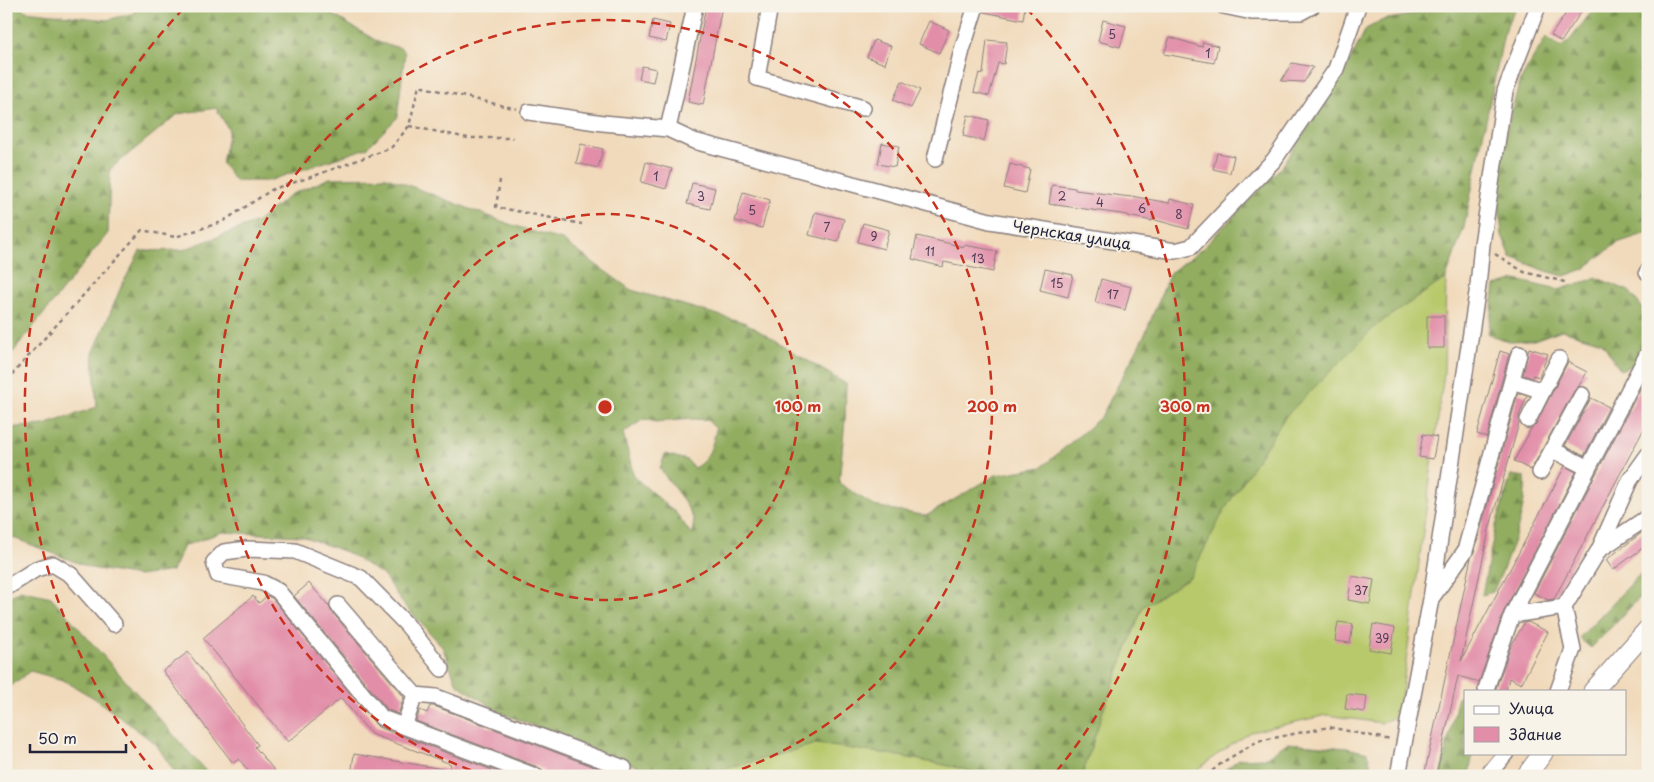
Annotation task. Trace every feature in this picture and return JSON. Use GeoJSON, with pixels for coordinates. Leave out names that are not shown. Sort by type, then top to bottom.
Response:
{"type":"FeatureCollection","features":[{"type":"Feature","properties":{"kind":"main road"},"geometry":{"type":"LineString","coordinates":[[1594,690],[1648,629]]}},
{"type":"Feature","properties":{"kind":"main road"},"geometry":{"type":"LineString","coordinates":[[1526,776],[1542,754]]}},
{"type":"Feature","properties":{"kind":"street"},"geometry":{"type":"LineString","coordinates":[[668,129],[695,6]]}},
{"type":"Feature","properties":{"kind":"street"},"geometry":{"type":"LineString","coordinates":[[770,6],[757,78],[863,108]]}},
{"type":"Feature","properties":{"kind":"street"},"geometry":{"type":"LineString","coordinates":[[935,159],[962,50],[976,6]]}},
{"type":"Feature","properties":{"kind":"street"},"geometry":{"type":"LineString","coordinates":[[1224,6],[1252,12],[1301,12],[1312,6]]}},
{"type":"Feature","properties":{"kind":"street","name":"Чернская улица"},"geometry":{"type":"LineString","coordinates":[[529,112],[603,123],[668,129],[694,140],[990,221],[1175,251],[1190,247],[1274,160],[1336,69],[1358,6]]}},
{"type":"Feature","properties":{"kind":"street"},"geometry":{"type":"LineString","coordinates":[[1398,776],[1431,599],[1505,91],[1539,7]]}},
{"type":"Feature","properties":{"kind":"street"},"geometry":{"type":"LineString","coordinates":[[1486,689],[1512,615],[1648,353]]}},
{"type":"Feature","properties":{"kind":"street"},"geometry":{"type":"LineString","coordinates":[[1431,599],[1465,550],[1519,354]]}},
{"type":"Feature","properties":{"kind":"street"},"geometry":{"type":"LineString","coordinates":[[1528,420],[1560,359]]}},
{"type":"Feature","properties":{"kind":"street"},"geometry":{"type":"LineString","coordinates":[[1512,381],[1543,391]]}},
{"type":"Feature","properties":{"kind":"street"},"geometry":{"type":"LineString","coordinates":[[1540,472],[1582,395]]}},
{"type":"Feature","properties":{"kind":"street"},"geometry":{"type":"LineString","coordinates":[[1553,450],[1588,468]]}},
{"type":"Feature","properties":{"kind":"street"},"geometry":{"type":"LineString","coordinates":[[1558,690],[1572,649],[1564,607],[1599,550],[1630,480],[1648,455]]}},
{"type":"Feature","properties":{"kind":"street"},"geometry":{"type":"LineString","coordinates":[[1599,550],[1648,517]]}},
{"type":"Feature","properties":{"kind":"street"},"geometry":{"type":"LineString","coordinates":[[442,669],[407,625],[361,578],[295,551],[247,549],[224,552],[214,562],[218,575],[263,583],[278,591],[382,718],[534,776]]}},
{"type":"Feature","properties":{"kind":"street"},"geometry":{"type":"LineString","coordinates":[[6,588],[36,569],[53,564],[71,575],[114,624]]}},
{"type":"Feature","properties":{"kind":"street"},"geometry":{"type":"LineString","coordinates":[[338,605],[415,695],[436,697],[624,768]]}},
{"type":"Feature","properties":{"kind":"street"},"geometry":{"type":"LineString","coordinates":[[1512,615],[1564,607]]}},
{"type":"Feature","properties":{"kind":"street"},"geometry":{"type":"LineString","coordinates":[[404,726],[415,695]]}},
{"type":"Feature","properties":{"kind":"street"},"geometry":{"type":"LineString","coordinates":[[1487,776],[1505,754]]}},
{"type":"Feature","properties":{"kind":"path"},"geometry":{"type":"LineString","coordinates":[[6,381],[142,230],[175,237],[222,222],[274,189],[391,148],[409,126],[420,86],[529,112]]}},
{"type":"Feature","properties":{"kind":"path"},"geometry":{"type":"LineString","coordinates":[[409,126],[468,138],[513,138]]}},
{"type":"Feature","properties":{"kind":"path"},"geometry":{"type":"LineString","coordinates":[[500,180],[496,207],[582,224]]}},
{"type":"Feature","properties":{"kind":"path"},"geometry":{"type":"LineString","coordinates":[[1482,244],[1524,272],[1564,282]]}},
{"type":"Feature","properties":{"kind":"path"},"geometry":{"type":"LineString","coordinates":[[1206,776],[1223,762],[1258,741],[1329,727],[1405,743]]}},
{"type":"Feature","properties":{"kind":"green space"},"geometry":{"type":"Polygon","coordinates":[[[6,6],[22,6],[25,11],[107,20],[134,13],[136,6],[318,6],[380,43],[401,48],[405,53],[397,118],[367,148],[268,181],[235,181],[222,163],[229,130],[216,108],[178,114],[110,169],[108,233],[6,361],[6,6]]]}},
{"type":"Feature","properties":{"kind":"green space"},"geometry":{"type":"Polygon","coordinates":[[[1420,6],[1517,6],[1505,29],[1464,227],[1446,278],[1378,324],[1286,416],[1225,509],[1190,577],[1143,607],[1103,711],[1082,776],[981,776],[964,769],[888,754],[816,744],[701,776],[662,776],[501,713],[457,684],[442,646],[404,605],[383,575],[346,552],[302,536],[222,532],[184,546],[172,571],[139,576],[91,568],[6,535],[6,428],[44,425],[97,407],[93,354],[121,287],[140,251],[183,250],[257,222],[290,195],[330,178],[387,177],[509,224],[562,240],[631,290],[746,323],[846,384],[845,420],[839,483],[874,506],[926,516],[996,475],[1042,467],[1101,417],[1145,334],[1170,273],[1202,249],[1283,165],[1343,74],[1366,29],[1383,20],[1411,15],[1420,6]],[[644,419],[623,433],[634,477],[676,513],[692,535],[694,520],[684,501],[660,469],[665,454],[687,460],[694,468],[699,465],[710,452],[716,429],[707,420],[693,419],[656,422],[644,419]]]}},
{"type":"Feature","properties":{"kind":"green space"},"geometry":{"type":"Polygon","coordinates":[[[1596,6],[1648,6],[1648,231],[1617,243],[1584,269],[1564,276],[1511,257],[1502,235],[1496,169],[1520,81],[1546,37],[1561,47],[1570,40],[1596,6]]]}},
{"type":"Feature","properties":{"kind":"green space"},"geometry":{"type":"Polygon","coordinates":[[[1446,278],[1444,373],[1399,715],[1381,723],[1327,715],[1251,732],[1215,756],[1190,776],[1082,776],[1103,711],[1143,607],[1190,577],[1225,509],[1286,416],[1378,324],[1446,278]]]}},
{"type":"Feature","properties":{"kind":"green space"},"geometry":{"type":"Polygon","coordinates":[[[1597,278],[1629,291],[1648,315],[1648,341],[1641,362],[1620,370],[1602,342],[1562,330],[1534,340],[1507,341],[1488,334],[1495,286],[1516,280],[1558,290],[1597,278]]]}},
{"type":"Feature","properties":{"kind":"green space"},"geometry":{"type":"Polygon","coordinates":[[[1511,475],[1525,477],[1525,490],[1520,520],[1510,551],[1493,592],[1482,595],[1495,529],[1511,475]]]}},
{"type":"Feature","properties":{"kind":"green space"},"geometry":{"type":"Polygon","coordinates":[[[1648,566],[1648,589],[1591,648],[1579,638],[1648,566]]]}},
{"type":"Feature","properties":{"kind":"green space"},"geometry":{"type":"Polygon","coordinates":[[[20,590],[51,597],[210,776],[177,776],[156,744],[94,698],[63,680],[30,671],[6,690],[6,599],[20,590]]]}},
{"type":"Feature","properties":{"kind":"green space"},"geometry":{"type":"Polygon","coordinates":[[[1464,694],[1464,754],[1473,754],[1469,775],[1440,776],[1458,697],[1464,694]]]}},
{"type":"Feature","properties":{"kind":"green space"},"geometry":{"type":"Polygon","coordinates":[[[1287,743],[1347,748],[1368,753],[1373,776],[1217,776],[1239,759],[1265,758],[1287,743]]]}},
{"type":"Feature","properties":{"kind":"green space"},"geometry":{"type":"Polygon","coordinates":[[[816,744],[888,754],[964,769],[981,776],[701,776],[816,744]]]}},
{"type":"Feature","properties":{"kind":"building"},"geometry":{"type":"Polygon","coordinates":[[[706,6],[722,6],[703,105],[688,102],[706,6]]]}},
{"type":"Feature","properties":{"kind":"building"},"geometry":{"type":"Polygon","coordinates":[[[985,6],[1025,6],[1023,20],[984,12],[985,6]]]}},
{"type":"Feature","properties":{"kind":"building"},"geometry":{"type":"Polygon","coordinates":[[[1571,6],[1585,6],[1561,42],[1551,35],[1571,6]]]}},
{"type":"Feature","properties":{"kind":"building"},"geometry":{"type":"Polygon","coordinates":[[[653,20],[670,24],[666,42],[649,38],[653,20]]]}},
{"type":"Feature","properties":{"kind":"building"},"geometry":{"type":"Polygon","coordinates":[[[1103,20],[1126,26],[1120,47],[1098,41],[1103,20]]]}},
{"type":"Feature","properties":{"kind":"building"},"geometry":{"type":"Polygon","coordinates":[[[929,21],[949,30],[939,53],[919,44],[929,21]]]}},
{"type":"Feature","properties":{"kind":"building"},"geometry":{"type":"Polygon","coordinates":[[[1170,37],[1202,47],[1203,42],[1218,46],[1214,63],[1164,54],[1170,37]]]}},
{"type":"Feature","properties":{"kind":"building"},"geometry":{"type":"Polygon","coordinates":[[[874,40],[891,46],[885,64],[867,57],[874,40]]]}},
{"type":"Feature","properties":{"kind":"building"},"geometry":{"type":"Polygon","coordinates":[[[987,40],[1007,42],[1004,64],[998,63],[989,96],[974,92],[979,73],[983,74],[987,40]]]}},
{"type":"Feature","properties":{"kind":"building"},"geometry":{"type":"Polygon","coordinates":[[[1292,63],[1313,67],[1304,82],[1281,81],[1292,63]]]}},
{"type":"Feature","properties":{"kind":"building"},"geometry":{"type":"Polygon","coordinates":[[[642,66],[656,69],[653,82],[639,79],[642,66]]]}},
{"type":"Feature","properties":{"kind":"building"},"geometry":{"type":"Polygon","coordinates":[[[902,81],[920,90],[911,108],[893,100],[902,81]]]}},
{"type":"Feature","properties":{"kind":"building"},"geometry":{"type":"Polygon","coordinates":[[[968,115],[989,120],[984,141],[963,136],[968,115]]]}},
{"type":"Feature","properties":{"kind":"building"},"geometry":{"type":"Polygon","coordinates":[[[882,143],[899,146],[895,167],[878,164],[882,143]]]}},
{"type":"Feature","properties":{"kind":"building"},"geometry":{"type":"Polygon","coordinates":[[[581,144],[603,149],[598,168],[576,163],[581,144]]]}},
{"type":"Feature","properties":{"kind":"building"},"geometry":{"type":"Polygon","coordinates":[[[1217,153],[1234,156],[1230,173],[1213,169],[1217,153]]]}},
{"type":"Feature","properties":{"kind":"building"},"geometry":{"type":"Polygon","coordinates":[[[646,162],[672,169],[666,189],[641,182],[646,162]]]}},
{"type":"Feature","properties":{"kind":"building"},"geometry":{"type":"Polygon","coordinates":[[[1010,164],[1030,169],[1025,193],[1004,188],[1010,164]]]}},
{"type":"Feature","properties":{"kind":"building"},"geometry":{"type":"Polygon","coordinates":[[[692,183],[715,188],[710,209],[687,204],[692,183]]]}},
{"type":"Feature","properties":{"kind":"building"},"geometry":{"type":"Polygon","coordinates":[[[1052,185],[1169,203],[1170,199],[1194,205],[1188,229],[1152,219],[1152,221],[1128,215],[1049,204],[1052,185]]]}},
{"type":"Feature","properties":{"kind":"building"},"geometry":{"type":"Polygon","coordinates":[[[743,192],[770,200],[762,228],[735,221],[743,192]]]}},
{"type":"Feature","properties":{"kind":"building"},"geometry":{"type":"Polygon","coordinates":[[[815,212],[844,219],[838,242],[809,235],[815,212]]]}},
{"type":"Feature","properties":{"kind":"building"},"geometry":{"type":"Polygon","coordinates":[[[863,223],[889,230],[884,249],[858,242],[863,223]]]}},
{"type":"Feature","properties":{"kind":"building"},"geometry":{"type":"Polygon","coordinates":[[[917,236],[964,247],[964,245],[997,251],[993,272],[944,262],[943,267],[912,259],[917,236]]]}},
{"type":"Feature","properties":{"kind":"building"},"geometry":{"type":"Polygon","coordinates":[[[1045,269],[1073,275],[1068,297],[1040,290],[1045,269]]]}},
{"type":"Feature","properties":{"kind":"building"},"geometry":{"type":"Polygon","coordinates":[[[1101,279],[1131,287],[1125,310],[1095,302],[1101,279]]]}},
{"type":"Feature","properties":{"kind":"building"},"geometry":{"type":"Polygon","coordinates":[[[1427,316],[1444,316],[1444,348],[1427,348],[1427,316]]]}},
{"type":"Feature","properties":{"kind":"building"},"geometry":{"type":"Polygon","coordinates":[[[1529,348],[1548,354],[1539,377],[1533,375],[1532,378],[1523,375],[1529,348]]]}},
{"type":"Feature","properties":{"kind":"building"},"geometry":{"type":"Polygon","coordinates":[[[1500,351],[1509,354],[1487,437],[1477,434],[1500,351]]]}},
{"type":"Feature","properties":{"kind":"building"},"geometry":{"type":"Polygon","coordinates":[[[1568,362],[1587,372],[1574,391],[1531,470],[1514,461],[1531,429],[1536,424],[1568,362]]]}},
{"type":"Feature","properties":{"kind":"building"},"geometry":{"type":"Polygon","coordinates":[[[1648,374],[1648,421],[1554,599],[1548,600],[1534,593],[1648,374]]]}},
{"type":"Feature","properties":{"kind":"building"},"geometry":{"type":"Polygon","coordinates":[[[1518,393],[1527,396],[1519,416],[1519,423],[1489,530],[1461,661],[1565,466],[1576,472],[1504,611],[1479,682],[1458,676],[1436,776],[1424,776],[1471,558],[1474,553],[1518,393]]]}},
{"type":"Feature","properties":{"kind":"building"},"geometry":{"type":"Polygon","coordinates":[[[1591,398],[1609,407],[1584,456],[1565,446],[1591,398]]]}},
{"type":"Feature","properties":{"kind":"building"},"geometry":{"type":"Polygon","coordinates":[[[1423,434],[1437,437],[1433,459],[1419,457],[1423,434]]]}},
{"type":"Feature","properties":{"kind":"building"},"geometry":{"type":"Polygon","coordinates":[[[1648,528],[1648,544],[1613,570],[1606,560],[1648,528]]]}},
{"type":"Feature","properties":{"kind":"building"},"geometry":{"type":"Polygon","coordinates":[[[1352,576],[1374,580],[1370,604],[1348,600],[1352,576]]]}},
{"type":"Feature","properties":{"kind":"building"},"geometry":{"type":"Polygon","coordinates":[[[309,583],[404,697],[398,714],[388,710],[294,596],[309,583]]]}},
{"type":"Feature","properties":{"kind":"building"},"geometry":{"type":"Polygon","coordinates":[[[253,596],[259,603],[267,596],[272,598],[378,727],[508,776],[351,776],[354,754],[449,770],[451,764],[371,734],[341,698],[288,742],[203,638],[253,596]]]}},
{"type":"Feature","properties":{"kind":"building"},"geometry":{"type":"Polygon","coordinates":[[[1338,622],[1353,624],[1350,643],[1335,641],[1338,622]]]}},
{"type":"Feature","properties":{"kind":"building"},"geometry":{"type":"Polygon","coordinates":[[[1528,622],[1548,632],[1521,684],[1509,678],[1506,690],[1495,690],[1511,646],[1524,623],[1528,622]]]}},
{"type":"Feature","properties":{"kind":"building"},"geometry":{"type":"Polygon","coordinates":[[[1373,624],[1395,628],[1391,653],[1369,649],[1373,624]]]}},
{"type":"Feature","properties":{"kind":"building"},"geometry":{"type":"Polygon","coordinates":[[[188,652],[258,745],[255,747],[279,776],[252,776],[239,759],[233,763],[163,671],[188,652]]]}},
{"type":"Feature","properties":{"kind":"building"},"geometry":{"type":"Polygon","coordinates":[[[1347,694],[1367,696],[1365,712],[1345,709],[1347,694]]]}},
{"type":"Feature","properties":{"kind":"building"},"geometry":{"type":"Polygon","coordinates":[[[430,706],[618,776],[544,776],[543,770],[538,767],[416,721],[420,710],[427,713],[430,706]]]}}]}
